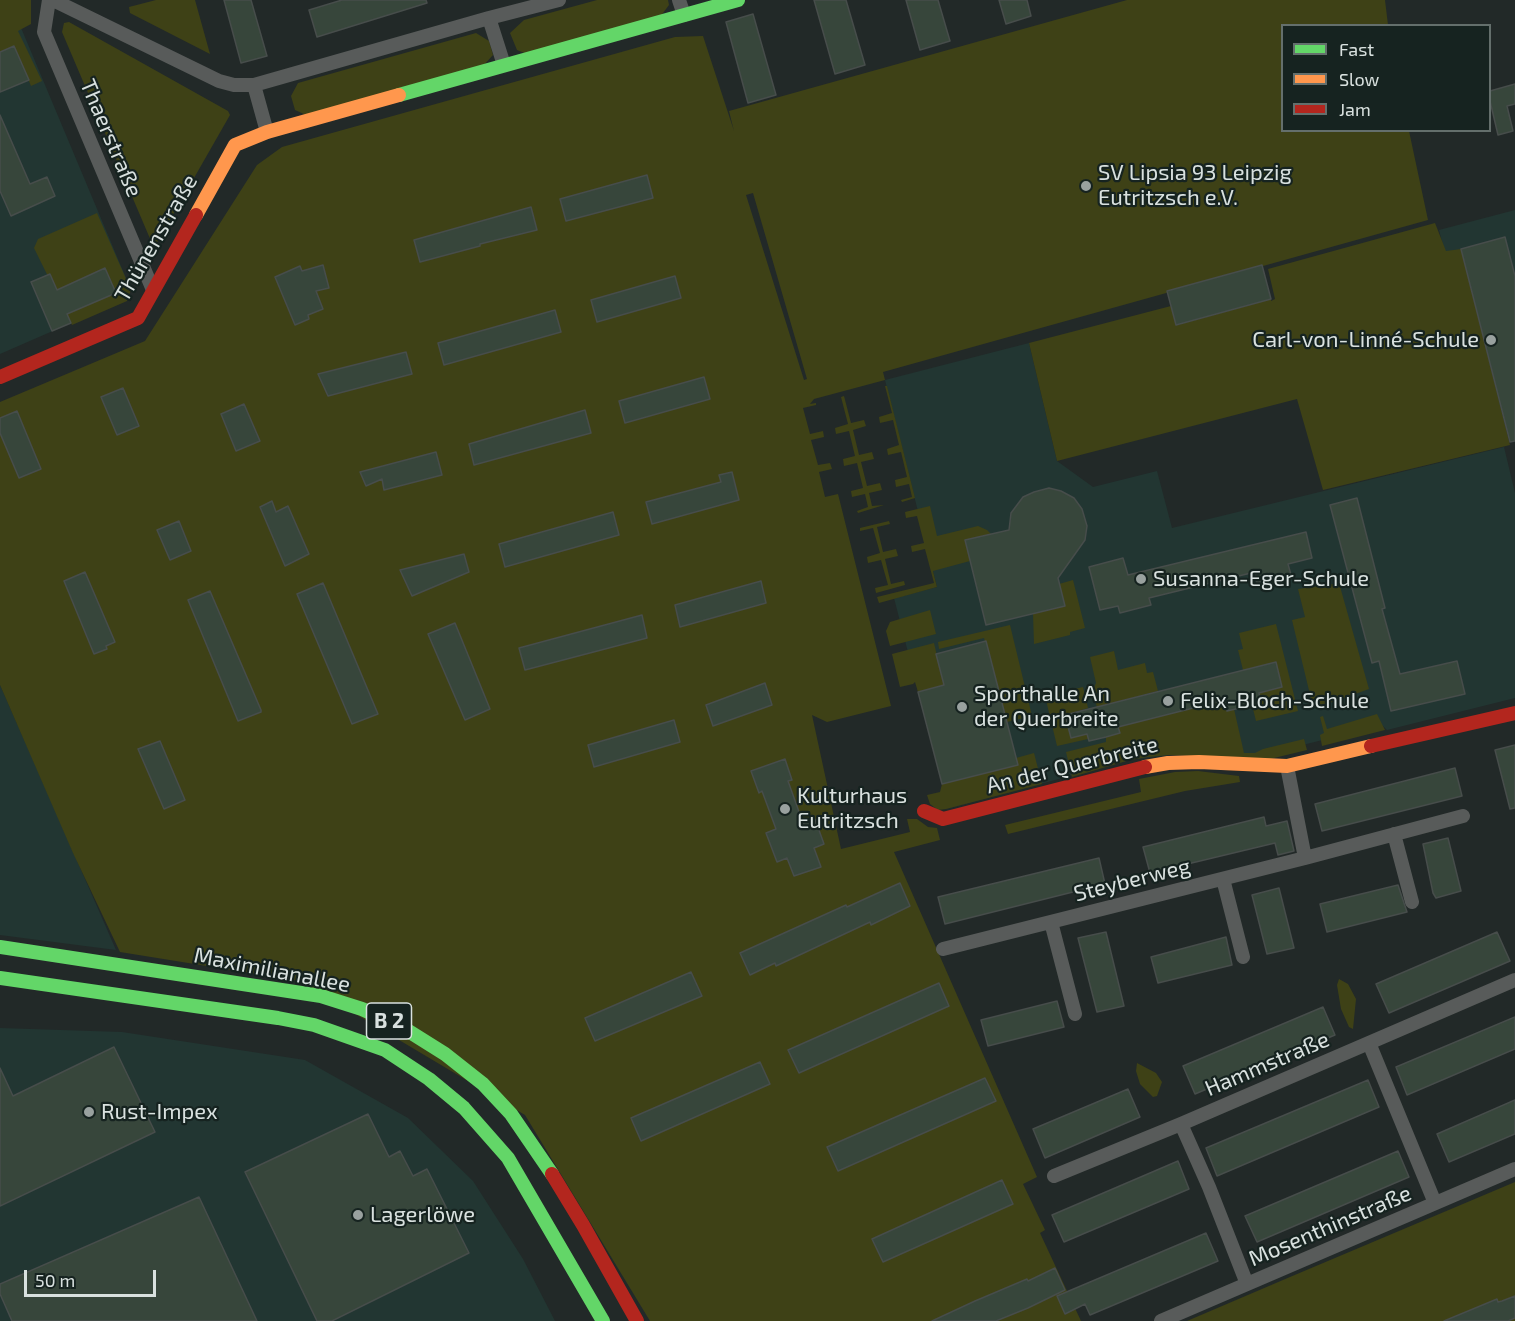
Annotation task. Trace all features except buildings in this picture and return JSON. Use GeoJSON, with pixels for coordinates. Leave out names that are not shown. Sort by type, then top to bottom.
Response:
{"type":"FeatureCollection","features":[{"type":"Feature","properties":{"kind":"main road"},"geometry":{"type":"LineString","coordinates":[[267,132],[738,0]]}},
{"type":"Feature","properties":{"kind":"main road","name":"Thünenstraße"},"geometry":{"type":"LineString","coordinates":[[0,377],[138,318],[235,145],[267,132]]}},
{"type":"Feature","properties":{"kind":"main road","name":"An der Querbreite"},"geometry":{"type":"LineString","coordinates":[[924,811],[943,819],[1168,763],[1287,766],[1515,713]]}},
{"type":"Feature","properties":{"kind":"main road","name":"Maximilianallee"},"geometry":{"type":"LineString","coordinates":[[0,947],[321,996],[362,1009],[402,1027],[453,1060],[483,1084],[511,1114],[577,1216],[637,1321]]}},
{"type":"Feature","properties":{"kind":"main road","name":"Maximilianallee"},"geometry":{"type":"LineString","coordinates":[[0,978],[278,1018],[314,1025],[385,1050],[429,1079],[464,1108],[508,1158],[603,1321]]}},
{"type":"Feature","properties":{"kind":"street","name":"Thaerstraße"},"geometry":{"type":"LineString","coordinates":[[153,290],[44,32],[51,0],[219,81],[234,85],[254,85],[559,0]]}},
{"type":"Feature","properties":{"kind":"street"},"geometry":{"type":"LineString","coordinates":[[679,0],[684,15]]}},
{"type":"Feature","properties":{"kind":"street"},"geometry":{"type":"LineString","coordinates":[[489,18],[504,65]]}},
{"type":"Feature","properties":{"kind":"street"},"geometry":{"type":"LineString","coordinates":[[254,85],[267,132]]}},
{"type":"Feature","properties":{"kind":"street"},"geometry":{"type":"LineString","coordinates":[[1287,766],[1305,858]]}},
{"type":"Feature","properties":{"kind":"street","name":"Steyberweg"},"geometry":{"type":"LineString","coordinates":[[943,949],[1463,816]]}},
{"type":"Feature","properties":{"kind":"street"},"geometry":{"type":"LineString","coordinates":[[1394,834],[1412,902]]}},
{"type":"Feature","properties":{"kind":"street","name":"Steyberweg"},"geometry":{"type":"LineString","coordinates":[[1223,879],[1243,957]]}},
{"type":"Feature","properties":{"kind":"street","name":"Steyberweg"},"geometry":{"type":"LineString","coordinates":[[1051,922],[1076,1014]]}},
{"type":"Feature","properties":{"kind":"street","name":"Hammstraße"},"geometry":{"type":"LineString","coordinates":[[1054,1176],[1181,1124],[1515,980]]}},
{"type":"Feature","properties":{"kind":"street"},"geometry":{"type":"LineString","coordinates":[[1369,1043],[1435,1203]]}},
{"type":"Feature","properties":{"kind":"street"},"geometry":{"type":"LineString","coordinates":[[1181,1124],[1209,1187],[1247,1284]]}},
{"type":"Feature","properties":{"kind":"street","name":"Mosenthinstraße"},"geometry":{"type":"LineString","coordinates":[[1161,1321],[1515,1169]]}},
{"type":"Feature","properties":{"kind":"shaded area"},"geometry":{"type":"Polygon","coordinates":[[[14,11],[131,290],[71,323],[0,354],[0,17],[14,11]]]}},
{"type":"Feature","properties":{"kind":"shaded area","name":"Carl-von-Linné-Schule"},"geometry":{"type":"Polygon","coordinates":[[[1515,210],[1515,427],[1492,433],[1439,230],[1515,210]]]}},
{"type":"Feature","properties":{"kind":"shaded area","name":"Susanna-Eger-Schule"},"geometry":{"type":"Polygon","coordinates":[[[1029,343],[1057,461],[1093,487],[1157,471],[1172,528],[1504,447],[1515,493],[1515,698],[1387,730],[1382,725],[1259,756],[1170,755],[1130,760],[946,809],[942,784],[894,598],[937,587],[885,380],[1029,343]]]}},
{"type":"Feature","properties":{"kind":"shaded area"},"geometry":{"type":"Polygon","coordinates":[[[0,685],[31,755],[116,950],[0,935],[0,685]]]}},
{"type":"Feature","properties":{"kind":"shaded area"},"geometry":{"type":"Polygon","coordinates":[[[0,1028],[122,1032],[305,1060],[408,1118],[473,1181],[523,1259],[555,1321],[0,1321],[0,1028]]]}},
{"type":"Feature","properties":{"kind":"green space"},"geometry":{"type":"Polygon","coordinates":[[[0,0],[31,0],[31,24],[18,31],[42,81],[31,86],[14,46],[0,52],[0,0]]]}},
{"type":"Feature","properties":{"kind":"green space"},"geometry":{"type":"Polygon","coordinates":[[[156,0],[195,0],[210,54],[130,13],[129,7],[156,0]]]}},
{"type":"Feature","properties":{"kind":"green space"},"geometry":{"type":"Polygon","coordinates":[[[597,0],[668,0],[669,5],[660,17],[527,54],[517,50],[510,33],[524,20],[597,0]]]}},
{"type":"Feature","properties":{"kind":"green space"},"geometry":{"type":"Polygon","coordinates":[[[1127,0],[1385,0],[1388,24],[1281,24],[1281,132],[1409,132],[1428,220],[883,372],[885,380],[814,399],[810,404],[816,403],[816,405],[803,408],[810,434],[823,431],[824,437],[811,440],[818,465],[830,463],[832,469],[819,472],[825,497],[838,494],[891,706],[827,722],[812,715],[841,849],[910,832],[907,819],[917,819],[928,827],[937,828],[940,840],[894,852],[1037,1177],[1023,1184],[1045,1230],[1040,1233],[1081,1321],[650,1321],[525,1115],[300,981],[120,952],[73,853],[0,685],[0,402],[145,341],[257,165],[282,147],[675,37],[703,36],[734,131],[729,111],[1127,0]],[[753,193],[746,195],[804,380],[807,379],[753,193]]]}},
{"type":"Feature","properties":{"kind":"green space"},"geometry":{"type":"Polygon","coordinates":[[[69,22],[228,111],[230,115],[154,248],[62,32],[64,23],[69,22]]]}},
{"type":"Feature","properties":{"kind":"green space"},"geometry":{"type":"Polygon","coordinates":[[[476,33],[489,41],[493,55],[483,66],[306,115],[295,110],[291,96],[298,83],[476,33]]]}},
{"type":"Feature","properties":{"kind":"green space"},"geometry":{"type":"Polygon","coordinates":[[[97,213],[131,290],[127,301],[72,325],[34,248],[38,239],[97,213]]]}},
{"type":"Feature","properties":{"kind":"green space"},"geometry":{"type":"Polygon","coordinates":[[[1435,223],[1446,251],[1461,249],[1510,445],[1323,490],[1297,399],[1057,461],[1029,343],[1171,306],[1177,325],[1271,299],[1271,301],[1275,299],[1268,269],[1435,223]]]}},
{"type":"Feature","properties":{"kind":"green space"},"geometry":{"type":"Polygon","coordinates":[[[885,386],[887,386],[915,498],[902,502],[901,500],[912,497],[909,484],[896,487],[895,480],[907,477],[901,452],[888,455],[887,449],[899,445],[893,420],[880,423],[879,417],[892,413],[885,386]]]}},
{"type":"Feature","properties":{"kind":"green space"},"geometry":{"type":"Polygon","coordinates":[[[844,396],[851,423],[864,420],[866,426],[853,430],[859,455],[872,452],[874,459],[861,462],[867,486],[880,483],[882,490],[869,493],[872,506],[884,505],[858,513],[857,511],[868,507],[865,494],[852,497],[851,491],[863,488],[857,463],[844,466],[843,459],[855,456],[849,431],[836,434],[835,428],[848,424],[841,397],[844,396]]]}},
{"type":"Feature","properties":{"kind":"green space"},"geometry":{"type":"Polygon","coordinates":[[[930,506],[937,536],[978,526],[991,534],[965,540],[970,561],[933,571],[937,587],[879,603],[877,597],[934,583],[925,549],[912,552],[911,546],[924,543],[917,516],[906,518],[905,512],[930,506]]]}},
{"type":"Feature","properties":{"kind":"green space"},"geometry":{"type":"Polygon","coordinates":[[[889,521],[890,524],[877,527],[883,552],[896,549],[898,556],[885,559],[891,584],[904,581],[905,585],[876,593],[875,588],[888,585],[881,560],[868,563],[867,557],[880,553],[873,528],[860,531],[860,528],[889,521]]]}},
{"type":"Feature","properties":{"kind":"green space"},"geometry":{"type":"Polygon","coordinates":[[[1073,580],[1085,628],[1070,632],[1070,635],[1034,644],[1033,614],[1065,606],[1059,584],[1073,580]]]}},
{"type":"Feature","properties":{"kind":"green space"},"geometry":{"type":"Polygon","coordinates":[[[1339,583],[1369,689],[1313,707],[1292,620],[1305,617],[1298,589],[1339,583]]]}},
{"type":"Feature","properties":{"kind":"green space"},"geometry":{"type":"Polygon","coordinates":[[[930,610],[936,634],[890,646],[886,631],[890,622],[930,610]]]}},
{"type":"Feature","properties":{"kind":"green space"},"geometry":{"type":"Polygon","coordinates":[[[1276,624],[1298,711],[1256,721],[1252,705],[1261,703],[1259,693],[1282,687],[1276,662],[1243,670],[1238,650],[1243,649],[1239,633],[1276,624]]]}},
{"type":"Feature","properties":{"kind":"green space"},"geometry":{"type":"Polygon","coordinates":[[[1010,625],[1032,716],[1007,722],[984,638],[939,649],[938,642],[1010,625]]]}},
{"type":"Feature","properties":{"kind":"green space"},"geometry":{"type":"Polygon","coordinates":[[[934,643],[944,685],[918,692],[915,682],[900,687],[892,654],[934,643]]]}},
{"type":"Feature","properties":{"kind":"green space"},"geometry":{"type":"Polygon","coordinates":[[[1114,651],[1118,670],[1145,663],[1147,673],[1153,672],[1158,691],[1097,707],[1092,692],[1096,683],[1090,657],[1114,651]]]}},
{"type":"Feature","properties":{"kind":"green space"},"geometry":{"type":"Polygon","coordinates":[[[1083,687],[1088,708],[1065,715],[1071,738],[1087,734],[1088,739],[1057,746],[1045,696],[1083,687]]]}},
{"type":"Feature","properties":{"kind":"green space"},"geometry":{"type":"Polygon","coordinates":[[[1225,700],[1227,711],[1234,709],[1244,753],[1255,753],[1304,739],[1307,750],[1270,759],[1169,755],[1148,757],[1072,777],[1066,752],[1106,742],[1106,737],[1120,733],[1118,727],[1225,700]]]}},
{"type":"Feature","properties":{"kind":"green space"},"geometry":{"type":"Polygon","coordinates":[[[1377,714],[1385,730],[1322,746],[1320,735],[1324,733],[1320,717],[1323,716],[1327,729],[1377,714]]]}},
{"type":"Feature","properties":{"kind":"green space"},"geometry":{"type":"Polygon","coordinates":[[[1034,753],[1042,784],[946,809],[938,810],[930,804],[927,795],[940,792],[942,784],[1017,765],[1016,758],[1034,753]]]}},
{"type":"Feature","properties":{"kind":"green space"},"geometry":{"type":"Polygon","coordinates":[[[1198,771],[1239,776],[1240,782],[1185,791],[1008,834],[1005,825],[1141,792],[1139,779],[1175,772],[1198,771]]]}},
{"type":"Feature","properties":{"kind":"green space"},"geometry":{"type":"Polygon","coordinates":[[[1339,979],[1348,984],[1356,999],[1353,1029],[1349,1027],[1341,1009],[1337,985],[1339,979]]]}},
{"type":"Feature","properties":{"kind":"green space"},"geometry":{"type":"Polygon","coordinates":[[[1137,1063],[1156,1073],[1162,1082],[1157,1096],[1153,1097],[1140,1084],[1136,1071],[1137,1063]]]}},
{"type":"Feature","properties":{"kind":"green space"},"geometry":{"type":"Polygon","coordinates":[[[1515,1182],[1515,1321],[1187,1321],[1290,1277],[1515,1182]]]}},
{"type":"Feature","properties":{"kind":"traffic: fast"},"geometry":{"type":"LineString","coordinates":[[399,95],[738,0]]}},
{"type":"Feature","properties":{"kind":"traffic: fast"},"geometry":{"type":"LineString","coordinates":[[0,947],[321,996],[362,1009],[402,1027],[445,1054],[483,1084],[511,1114],[552,1174]]}},
{"type":"Feature","properties":{"kind":"traffic: fast"},"geometry":{"type":"LineString","coordinates":[[0,978],[278,1018],[314,1025],[385,1050],[429,1079],[464,1108],[508,1158],[603,1321]]}},
{"type":"Feature","properties":{"kind":"traffic: slow"},"geometry":{"type":"LineString","coordinates":[[196,215],[235,145],[267,132],[399,95]]}},
{"type":"Feature","properties":{"kind":"traffic: slow"},"geometry":{"type":"LineString","coordinates":[[1145,767],[1168,763],[1199,762],[1287,766],[1371,746]]}},
{"type":"Feature","properties":{"kind":"traffic: jam"},"geometry":{"type":"LineString","coordinates":[[0,377],[138,318],[196,215]]}},
{"type":"Feature","properties":{"kind":"traffic: jam"},"geometry":{"type":"LineString","coordinates":[[1371,746],[1515,713]]}},
{"type":"Feature","properties":{"kind":"traffic: jam"},"geometry":{"type":"LineString","coordinates":[[924,811],[943,819],[1145,767]]}},
{"type":"Feature","properties":{"kind":"traffic: jam"},"geometry":{"type":"LineString","coordinates":[[552,1174],[637,1321]]}},
{"type":"Feature","properties":{"kind":"place","name":"SV Lipsia 93 Leipzig Eutritzsch e.V."},"geometry":{"type":"Point","coordinates":[1086,186]}},
{"type":"Feature","properties":{"kind":"place","name":"Carl-von-Linné-Schule"},"geometry":{"type":"Point","coordinates":[1491,340]}},
{"type":"Feature","properties":{"kind":"place","name":"Susanna-Eger-Schule"},"geometry":{"type":"Point","coordinates":[1141,579]}},
{"type":"Feature","properties":{"kind":"place","name":"Felix-Bloch-Schule"},"geometry":{"type":"Point","coordinates":[1168,701]}},
{"type":"Feature","properties":{"kind":"place","name":"Sporthalle An der Querbreite"},"geometry":{"type":"Point","coordinates":[962,707]}},
{"type":"Feature","properties":{"kind":"place","name":"Kulturhaus Eutritzsch"},"geometry":{"type":"Point","coordinates":[785,809]}},
{"type":"Feature","properties":{"kind":"place","name":"Rust-Impex"},"geometry":{"type":"Point","coordinates":[89,1112]}},
{"type":"Feature","properties":{"kind":"place","name":"Lagerlöwe"},"geometry":{"type":"Point","coordinates":[358,1215]}}]}
